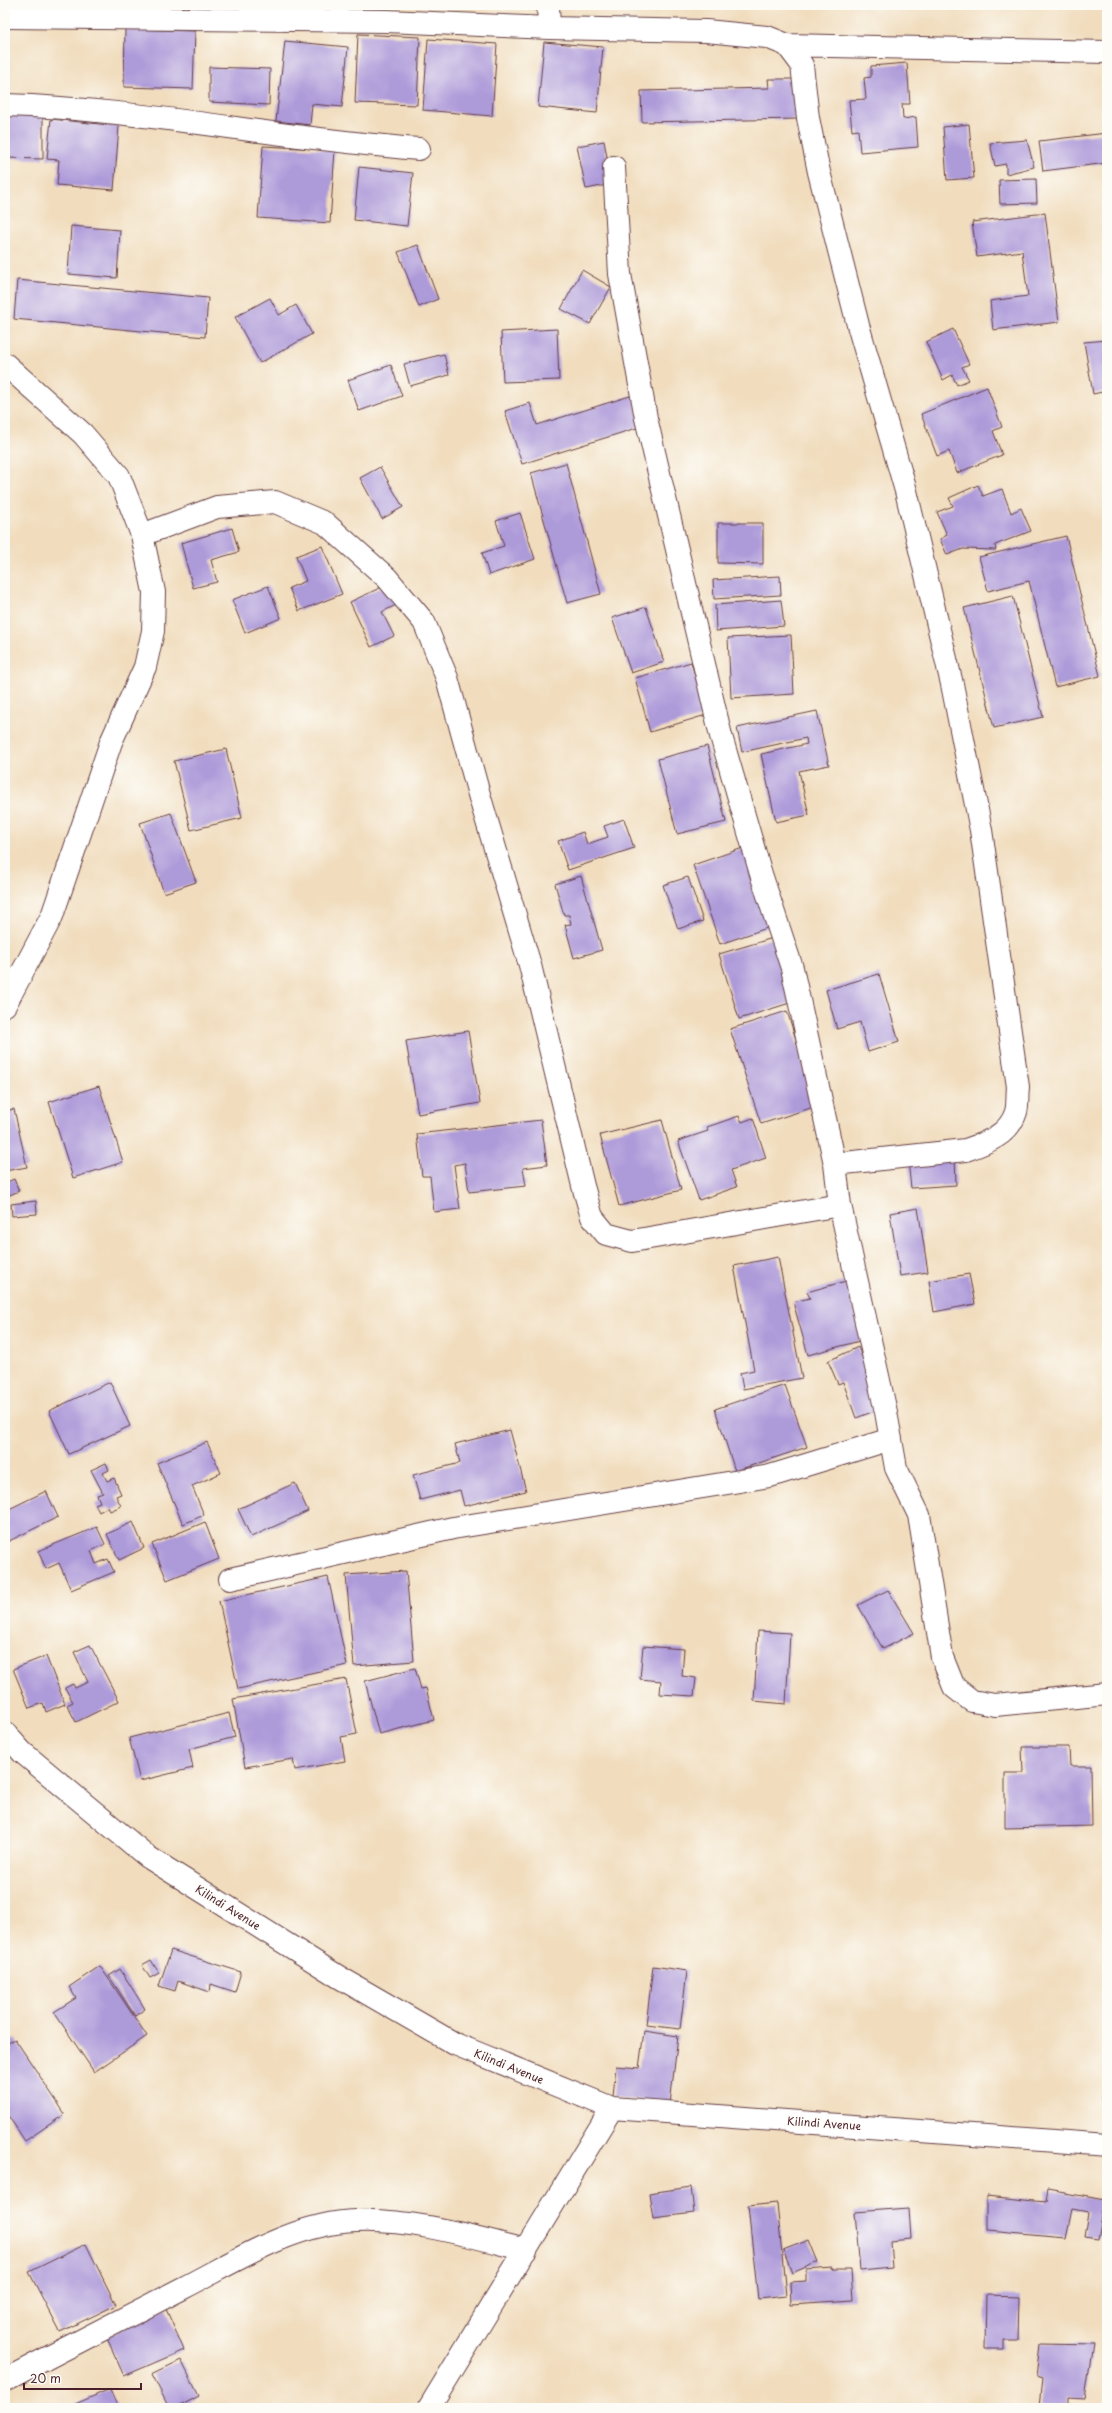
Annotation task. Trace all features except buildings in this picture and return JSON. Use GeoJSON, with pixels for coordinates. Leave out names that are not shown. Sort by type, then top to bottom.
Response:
{"type":"FeatureCollection","features":[{"type":"Feature","properties":{"kind":"street"},"geometry":{"type":"LineString","coordinates":[[548,5],[549,28]]}},
{"type":"Feature","properties":{"kind":"street"},"geometry":{"type":"LineString","coordinates":[[5,17],[371,20],[549,28],[706,31],[767,36],[788,45],[1107,52]]}},
{"type":"Feature","properties":{"kind":"street"},"geometry":{"type":"LineString","coordinates":[[788,45],[802,65],[808,118],[819,172],[858,325],[906,491],[952,684],[981,830],[1018,1088],[1016,1113],[1002,1134],[984,1144],[966,1150],[835,1164]]}},
{"type":"Feature","properties":{"kind":"street"},"geometry":{"type":"LineString","coordinates":[[5,105],[56,107],[150,116],[350,144],[418,149]]}},
{"type":"Feature","properties":{"kind":"street"},"geometry":{"type":"LineString","coordinates":[[614,167],[620,274],[646,418],[721,736],[761,874],[792,968],[835,1164],[840,1205],[892,1439],[896,1468],[919,1515],[942,1657],[954,1687],[972,1701],[995,1705],[1107,1694]]}},
{"type":"Feature","properties":{"kind":"street"},"geometry":{"type":"LineString","coordinates":[[5,364],[83,434],[119,476],[142,535],[154,592],[153,631],[145,667],[111,742],[52,916],[5,1005]]}},
{"type":"Feature","properties":{"kind":"street"},"geometry":{"type":"LineString","coordinates":[[142,535],[217,507],[275,502],[325,523],[386,578],[424,622],[447,678],[480,798],[530,965],[583,1186],[592,1217],[606,1234],[632,1241],[840,1205]]}},
{"type":"Feature","properties":{"kind":"street"},"geometry":{"type":"LineString","coordinates":[[230,1579],[453,1528],[770,1476],[892,1439]]}},
{"type":"Feature","properties":{"kind":"street","name":"Kilindi Avenue"},"geometry":{"type":"LineString","coordinates":[[5,1733],[22,1752],[148,1857],[339,1977],[455,2044],[612,2108],[1107,2145]]}},
{"type":"Feature","properties":{"kind":"street"},"geometry":{"type":"LineString","coordinates":[[429,2408],[612,2108]]}},
{"type":"Feature","properties":{"kind":"street"},"geometry":{"type":"LineString","coordinates":[[5,2380],[261,2248],[311,2229],[356,2221],[409,2224],[448,2230],[526,2250]]}}]}
